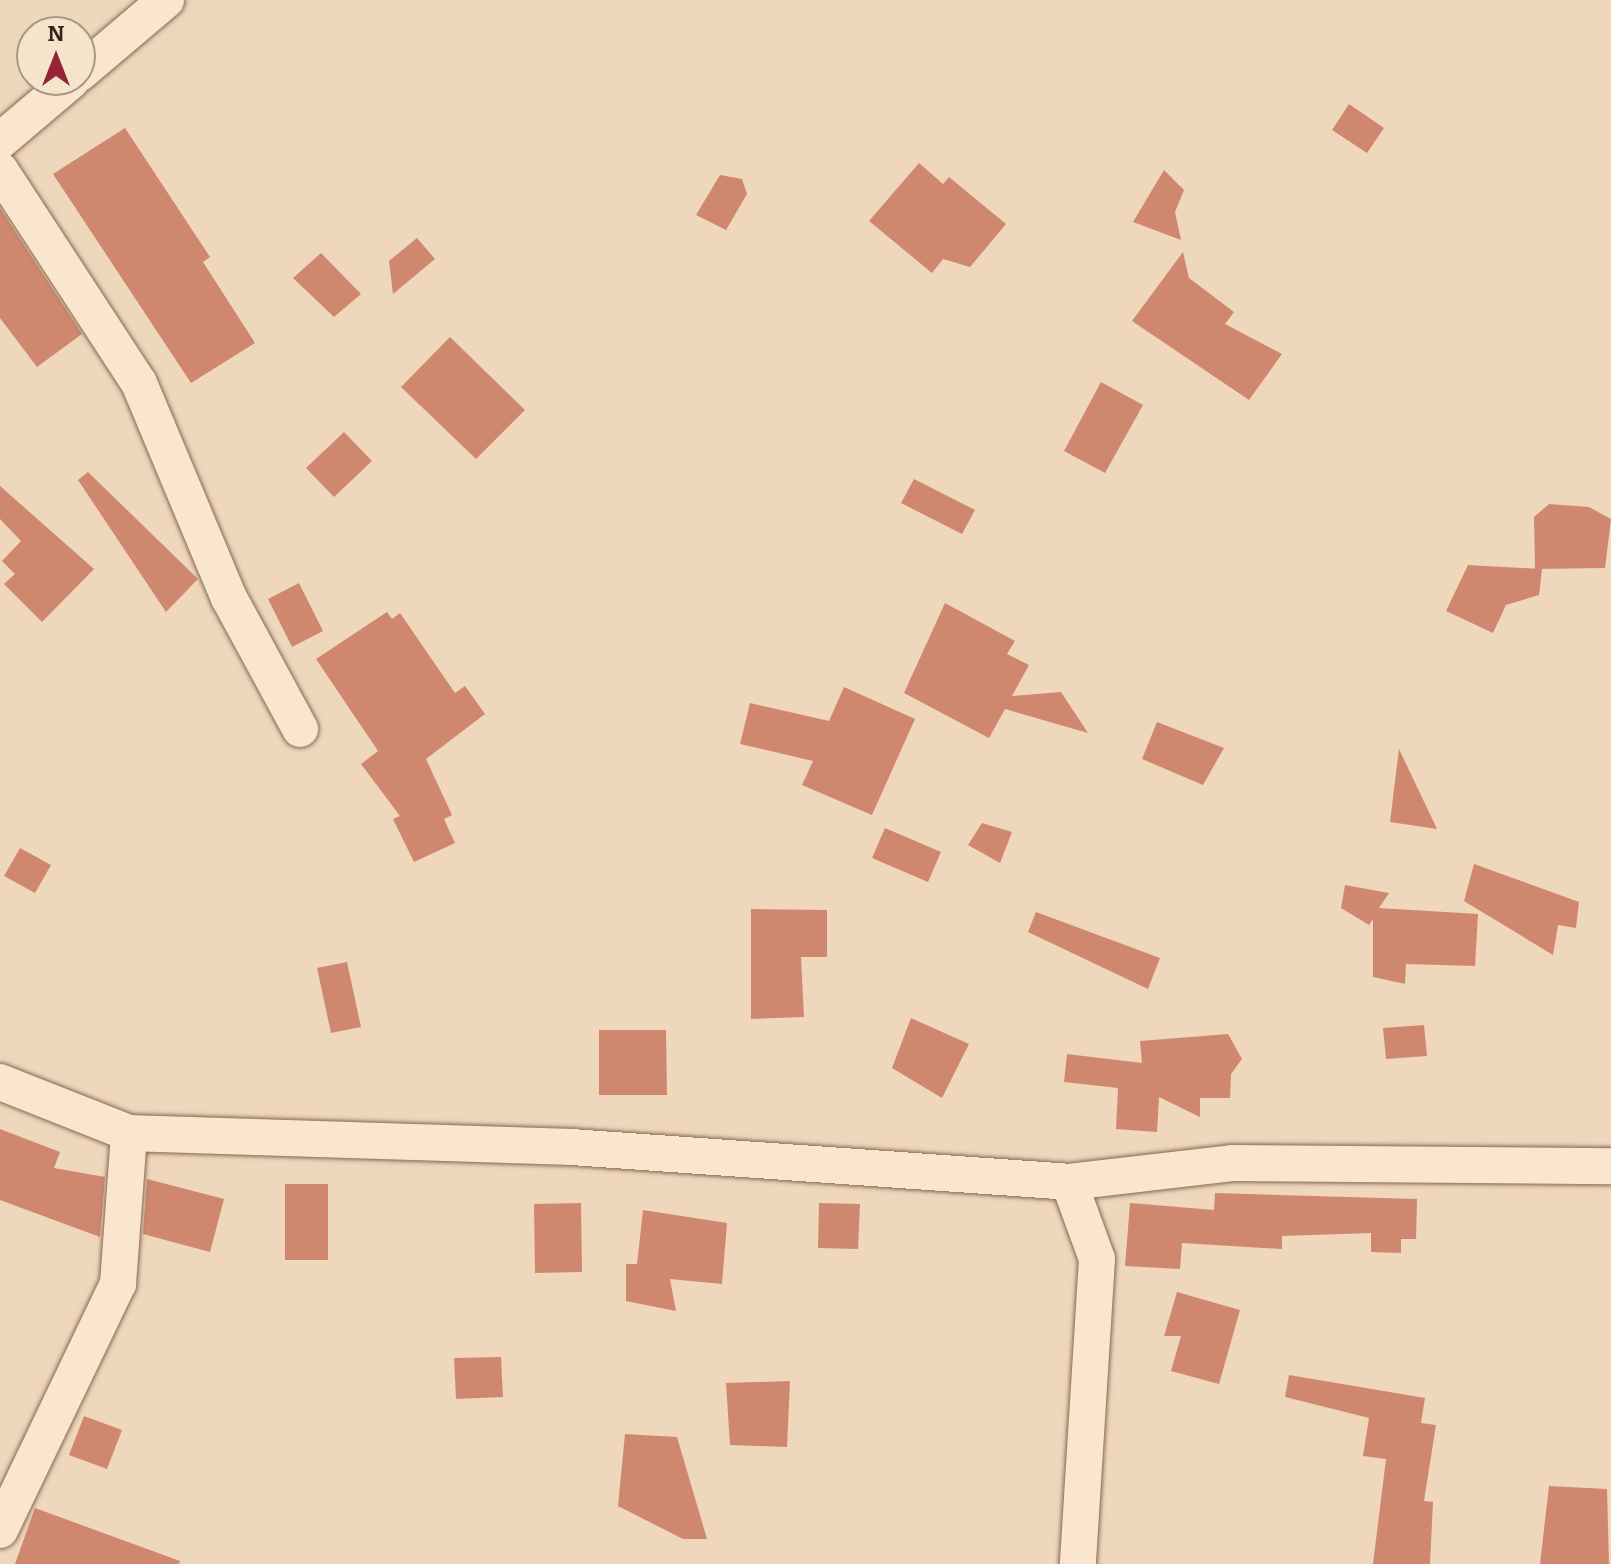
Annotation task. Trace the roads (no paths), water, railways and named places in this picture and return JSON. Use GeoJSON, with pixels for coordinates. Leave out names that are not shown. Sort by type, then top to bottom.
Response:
{"type":"FeatureCollection","features":[{"type":"Feature","properties":{"kind":"street"},"geometry":{"type":"LineString","coordinates":[[96,59],[166,0]]}},
{"type":"Feature","properties":{"kind":"street"},"geometry":{"type":"LineString","coordinates":[[0,141],[53,96]]}},
{"type":"Feature","properties":{"kind":"street"},"geometry":{"type":"LineString","coordinates":[[0,170],[139,383],[229,598],[300,729]]}},
{"type":"Feature","properties":{"kind":"street"},"geometry":{"type":"LineString","coordinates":[[0,1082],[129,1133],[571,1147],[1069,1182],[1232,1163],[1611,1166]]}},
{"type":"Feature","properties":{"kind":"street"},"geometry":{"type":"LineString","coordinates":[[0,1530],[118,1284],[129,1133]]}},
{"type":"Feature","properties":{"kind":"street"},"geometry":{"type":"LineString","coordinates":[[1069,1182],[1097,1259],[1078,1564]]}}]}
